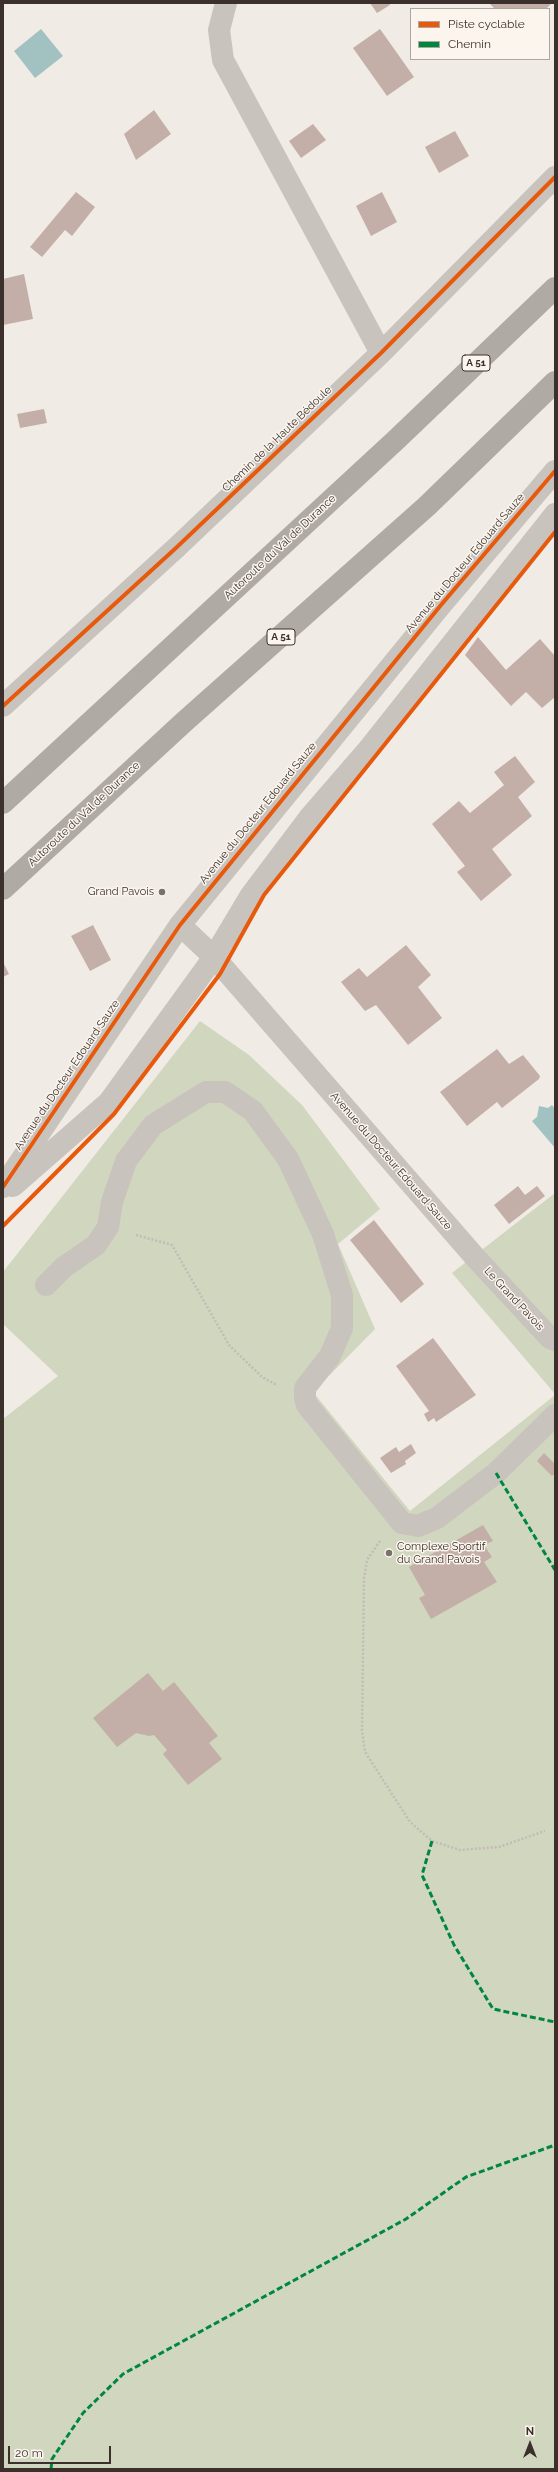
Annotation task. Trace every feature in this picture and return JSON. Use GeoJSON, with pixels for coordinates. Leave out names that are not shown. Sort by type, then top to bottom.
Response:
{"type":"FeatureCollection","features":[{"type":"Feature","properties":{"kind":"highway","name":"Autoroute du Val de Durance"},"geometry":{"type":"LineString","coordinates":[[3,803],[397,439],[555,288]]}},
{"type":"Feature","properties":{"kind":"highway","name":"Autoroute du Val de Durance"},"geometry":{"type":"LineString","coordinates":[[3,889],[184,722],[427,506],[555,382]]}},
{"type":"Feature","properties":{"kind":"street"},"geometry":{"type":"LineString","coordinates":[[226,3],[219,30],[223,60],[381,353]]}},
{"type":"Feature","properties":{"kind":"street","name":"Chemin de la Haute Bédoule"},"geometry":{"type":"LineString","coordinates":[[3,706],[177,547],[381,353],[555,177]]}},
{"type":"Feature","properties":{"kind":"street","name":"Avenue du Docteur Edouard Sauze"},"geometry":{"type":"LineString","coordinates":[[3,1187],[180,925],[441,605],[555,471]]}},
{"type":"Feature","properties":{"kind":"street"},"geometry":{"type":"LineString","coordinates":[[3,1194],[109,1102],[214,957],[251,895],[309,818],[367,751],[555,514]]}},
{"type":"Feature","properties":{"kind":"street","name":"Avenue du Docteur Edouard Sauze"},"geometry":{"type":"LineString","coordinates":[[180,925],[214,957],[474,1256]]}},
{"type":"Feature","properties":{"kind":"street"},"geometry":{"type":"LineString","coordinates":[[46,1285],[64,1267],[96,1245],[108,1227],[112,1202],[126,1161],[153,1125],[206,1092],[225,1092],[253,1111],[288,1158],[323,1234],[342,1295],[342,1328],[330,1356],[305,1388],[305,1398],[308,1405],[402,1523],[418,1526],[437,1518],[496,1473],[555,1415]]}},
{"type":"Feature","properties":{"kind":"street","name":"Le Grand Pavois"},"geometry":{"type":"LineString","coordinates":[[474,1256],[550,1338],[555,1340]]}},
{"type":"Feature","properties":{"kind":"path"},"geometry":{"type":"LineString","coordinates":[[108,1227],[172,1245],[229,1345],[262,1378],[305,1398]]}},
{"type":"Feature","properties":{"kind":"path"},"geometry":{"type":"LineString","coordinates":[[402,1523],[379,1542],[367,1560],[364,1579],[362,1722],[365,1752],[410,1822],[432,1841],[460,1850],[498,1848],[546,1831]]}},
{"type":"Feature","properties":{"kind":"green space"},"geometry":{"type":"Polygon","coordinates":[[[200,1021],[249,1055],[302,1105],[380,1209],[338,1244],[375,1329],[313,1392],[410,1511],[555,1395],[555,2469],[3,2469],[3,1419],[58,1376],[3,1324],[3,1272],[200,1021]]]}},
{"type":"Feature","properties":{"kind":"green space"},"geometry":{"type":"Polygon","coordinates":[[[555,1193],[555,1394],[452,1273],[555,1193]]]}},
{"type":"Feature","properties":{"kind":"water"},"geometry":{"type":"Polygon","coordinates":[[[41,29],[63,56],[35,78],[14,51],[41,29]]]}},
{"type":"Feature","properties":{"kind":"water"},"geometry":{"type":"Polygon","coordinates":[[[552,1105],[555,1109],[555,1148],[532,1121],[537,1117],[539,1106],[548,1108],[552,1105]]]}},
{"type":"Feature","properties":{"kind":"building"},"geometry":{"type":"Polygon","coordinates":[[[370,3],[389,3],[390,5],[377,13],[370,3]]]}},
{"type":"Feature","properties":{"kind":"building"},"geometry":{"type":"Polygon","coordinates":[[[489,3],[552,3],[547,8],[494,8],[489,3]]]}},
{"type":"Feature","properties":{"kind":"building"},"geometry":{"type":"Polygon","coordinates":[[[380,29],[414,77],[387,96],[353,48],[380,29]]]}},
{"type":"Feature","properties":{"kind":"building"},"geometry":{"type":"Polygon","coordinates":[[[154,110],[171,134],[136,160],[124,134],[154,110]]]}},
{"type":"Feature","properties":{"kind":"building"},"geometry":{"type":"Polygon","coordinates":[[[313,124],[326,140],[301,158],[289,141],[313,124]]]}},
{"type":"Feature","properties":{"kind":"building"},"geometry":{"type":"Polygon","coordinates":[[[455,131],[469,156],[439,173],[425,147],[455,131]]]}},
{"type":"Feature","properties":{"kind":"building"},"geometry":{"type":"Polygon","coordinates":[[[76,192],[95,207],[72,236],[65,230],[42,257],[30,247],[76,192]]]}},
{"type":"Feature","properties":{"kind":"building"},"geometry":{"type":"Polygon","coordinates":[[[382,192],[397,222],[371,236],[356,206],[382,192]]]}},
{"type":"Feature","properties":{"kind":"building"},"geometry":{"type":"Polygon","coordinates":[[[24,274],[33,319],[3,325],[3,279],[24,274]]]}},
{"type":"Feature","properties":{"kind":"building"},"geometry":{"type":"Polygon","coordinates":[[[44,409],[47,423],[20,428],[17,414],[44,409]]]}},
{"type":"Feature","properties":{"kind":"building"},"geometry":{"type":"Polygon","coordinates":[[[478,637],[506,670],[540,639],[555,656],[555,697],[542,708],[526,692],[511,706],[465,655],[478,637]]]}},
{"type":"Feature","properties":{"kind":"building"},"geometry":{"type":"Polygon","coordinates":[[[515,756],[535,782],[518,797],[532,816],[492,849],[512,875],[481,901],[457,872],[465,866],[432,824],[459,801],[470,813],[504,785],[494,772],[515,756]]]}},
{"type":"Feature","properties":{"kind":"building"},"geometry":{"type":"Polygon","coordinates":[[[93,925],[111,960],[90,971],[71,936],[93,925]]]}},
{"type":"Feature","properties":{"kind":"building"},"geometry":{"type":"Polygon","coordinates":[[[406,945],[431,975],[418,987],[442,1018],[408,1045],[376,1005],[365,1011],[341,982],[359,968],[367,977],[406,945]]]}},
{"type":"Feature","properties":{"kind":"building"},"geometry":{"type":"Polygon","coordinates":[[[3,962],[9,974],[3,977],[3,962]]]}},
{"type":"Feature","properties":{"kind":"building"},"geometry":{"type":"Polygon","coordinates":[[[497,1049],[509,1064],[523,1055],[540,1076],[539,1079],[502,1108],[497,1102],[467,1126],[440,1092],[497,1049]]]}},
{"type":"Feature","properties":{"kind":"building"},"geometry":{"type":"Polygon","coordinates":[[[518,1186],[525,1195],[537,1186],[545,1196],[509,1224],[494,1205],[518,1186]]]}},
{"type":"Feature","properties":{"kind":"building"},"geometry":{"type":"Polygon","coordinates":[[[374,1220],[424,1284],[401,1303],[350,1240],[374,1220]]]}},
{"type":"Feature","properties":{"kind":"building"},"geometry":{"type":"Polygon","coordinates":[[[433,1338],[476,1395],[436,1422],[434,1418],[428,1422],[424,1414],[429,1411],[396,1366],[433,1338]]]}},
{"type":"Feature","properties":{"kind":"building"},"geometry":{"type":"Polygon","coordinates":[[[411,1444],[416,1453],[405,1461],[406,1464],[391,1473],[380,1458],[396,1447],[399,1452],[411,1444]]]}},
{"type":"Feature","properties":{"kind":"building"},"geometry":{"type":"Polygon","coordinates":[[[544,1453],[555,1464],[555,1473],[552,1476],[537,1461],[544,1453]]]}},
{"type":"Feature","properties":{"kind":"building"},"geometry":{"type":"Polygon","coordinates":[[[483,1525],[493,1541],[484,1545],[492,1557],[484,1562],[497,1582],[431,1619],[419,1598],[425,1595],[409,1567],[483,1525]]]}},
{"type":"Feature","properties":{"kind":"building"},"geometry":{"type":"Polygon","coordinates":[[[148,1673],[163,1691],[174,1682],[218,1736],[209,1743],[222,1759],[188,1785],[163,1754],[167,1750],[154,1735],[149,1736],[136,1733],[117,1747],[93,1718],[148,1673]]]}},
{"type":"Feature","properties":{"kind":"marked path"},"geometry":{"type":"LineString","coordinates":[[496,1473],[555,1570]]}},
{"type":"Feature","properties":{"kind":"marked path"},"geometry":{"type":"LineString","coordinates":[[432,1841],[422,1875],[454,1945],[493,2009],[555,2022]]}},
{"type":"Feature","properties":{"kind":"marked path"},"geometry":{"type":"LineString","coordinates":[[51,2469],[52,2459],[83,2413],[123,2374],[406,2219],[466,2177],[555,2145]]}},
{"type":"Feature","properties":{"kind":"cycle path"},"geometry":{"type":"LineString","coordinates":[[3,706],[177,547],[381,353],[555,177]]}},
{"type":"Feature","properties":{"kind":"cycle path"},"geometry":{"type":"LineString","coordinates":[[3,1187],[180,925],[441,605],[555,471]]}},
{"type":"Feature","properties":{"kind":"cycle path"},"geometry":{"type":"LineString","coordinates":[[3,1226],[114,1114],[220,974],[264,895],[555,532]]}},
{"type":"Feature","properties":{"kind":"place","name":"Grand Pavois"},"geometry":{"type":"Point","coordinates":[162,892]}},
{"type":"Feature","properties":{"kind":"place","name":"Complexe Sportif du Grand Pavois"},"geometry":{"type":"Point","coordinates":[389,1553]}}]}
